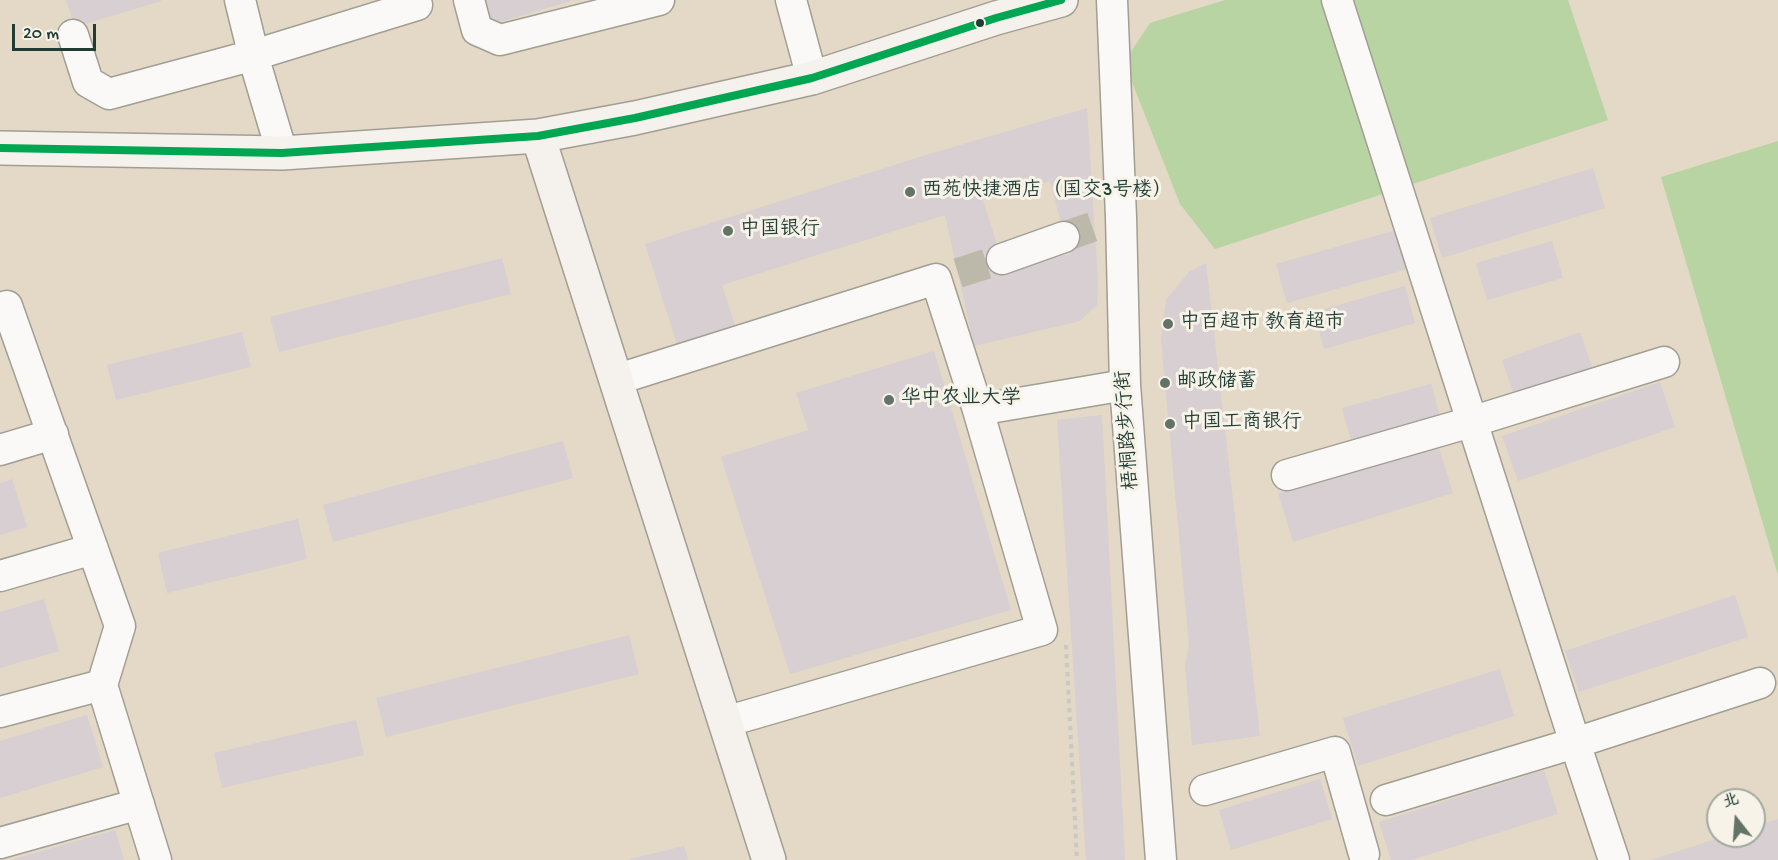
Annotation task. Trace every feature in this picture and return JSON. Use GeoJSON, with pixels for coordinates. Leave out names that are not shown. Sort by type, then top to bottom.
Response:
{"type":"FeatureCollection","features":[{"type":"Feature","properties":{"kind":"street"},"geometry":{"type":"LineString","coordinates":[[240,0],[282,153]]}},
{"type":"Feature","properties":{"kind":"street"},"geometry":{"type":"LineString","coordinates":[[468,0],[477,30],[500,40],[658,0]]}},
{"type":"Feature","properties":{"kind":"street"},"geometry":{"type":"LineString","coordinates":[[791,0],[812,78]]}},
{"type":"Feature","properties":{"kind":"street"},"geometry":{"type":"LineString","coordinates":[[0,148],[282,153],[538,136],[635,118],[812,78],[992,9],[1061,0]]}},
{"type":"Feature","properties":{"kind":"street","name":"梧桐路步行街"},"geometry":{"type":"LineString","coordinates":[[1112,0],[1108,221],[1125,385],[1161,860]]}},
{"type":"Feature","properties":{"kind":"street"},"geometry":{"type":"LineString","coordinates":[[1336,0],[1614,860]]}},
{"type":"Feature","properties":{"kind":"street"},"geometry":{"type":"LineString","coordinates":[[73,35],[88,82],[109,94],[254,55],[417,5]]}},
{"type":"Feature","properties":{"kind":"street"},"geometry":{"type":"LineString","coordinates":[[538,136],[769,860]]}},
{"type":"Feature","properties":{"kind":"street"},"geometry":{"type":"LineString","coordinates":[[1002,259],[1064,237]]}},
{"type":"Feature","properties":{"kind":"street"},"geometry":{"type":"LineString","coordinates":[[615,380],[947,276],[978,410],[1042,630],[725,722]]}},
{"type":"Feature","properties":{"kind":"street"},"geometry":{"type":"LineString","coordinates":[[0,308],[8,306],[120,626],[102,685],[156,860]]}},
{"type":"Feature","properties":{"kind":"street"},"geometry":{"type":"LineString","coordinates":[[1287,475],[1471,422],[1664,362]]}},
{"type":"Feature","properties":{"kind":"street"},"geometry":{"type":"LineString","coordinates":[[978,410],[1125,385]]}},
{"type":"Feature","properties":{"kind":"street"},"geometry":{"type":"LineString","coordinates":[[0,450],[53,434]]}},
{"type":"Feature","properties":{"kind":"street"},"geometry":{"type":"LineString","coordinates":[[0,576],[93,549]]}},
{"type":"Feature","properties":{"kind":"street"},"geometry":{"type":"LineString","coordinates":[[1386,800],[1760,684]]}},
{"type":"Feature","properties":{"kind":"street"},"geometry":{"type":"LineString","coordinates":[[0,712],[102,685]]}},
{"type":"Feature","properties":{"kind":"street"},"geometry":{"type":"LineString","coordinates":[[1205,790],[1335,752],[1358,858]]}},
{"type":"Feature","properties":{"kind":"street"},"geometry":{"type":"LineString","coordinates":[[0,843],[139,804]]}},
{"type":"Feature","properties":{"kind":"path"},"geometry":{"type":"LineString","coordinates":[[1042,630],[1066,644],[1077,860]]}},
{"type":"Feature","properties":{"kind":"green space"},"geometry":{"type":"Polygon","coordinates":[[[1225,0],[1568,0],[1608,120],[1215,249],[1180,204],[1124,62],[1150,23],[1225,0]]]}},
{"type":"Feature","properties":{"kind":"green space"},"geometry":{"type":"Polygon","coordinates":[[[1778,141],[1778,575],[1661,177],[1778,141]]]}},
{"type":"Feature","properties":{"kind":"building"},"geometry":{"type":"Polygon","coordinates":[[[66,0],[161,0],[161,1],[75,27],[66,0]]]}},
{"type":"Feature","properties":{"kind":"building"},"geometry":{"type":"Polygon","coordinates":[[[485,0],[570,0],[571,1],[493,24],[485,0]]]}},
{"type":"Feature","properties":{"kind":"building"},"geometry":{"type":"Polygon","coordinates":[[[1087,108],[1098,282],[1097,305],[1080,321],[974,346],[945,215],[722,285],[735,325],[677,344],[645,244],[926,155],[1087,108]],[[1050,181],[983,200],[1006,273],[1069,254],[1050,181]]]}},
{"type":"Feature","properties":{"kind":"building"},"geometry":{"type":"Polygon","coordinates":[[[1593,168],[1605,208],[1442,258],[1430,218],[1593,168]]]}},
{"type":"Feature","properties":{"kind":"building"},"geometry":{"type":"Polygon","coordinates":[[[1396,230],[1407,269],[1287,303],[1276,264],[1396,230]]]}},
{"type":"Feature","properties":{"kind":"building"},"geometry":{"type":"Polygon","coordinates":[[[1552,241],[1563,278],[1487,300],[1476,263],[1552,241]]]}},
{"type":"Feature","properties":{"kind":"building"},"geometry":{"type":"Polygon","coordinates":[[[502,258],[511,294],[279,352],[270,317],[502,258]]]}},
{"type":"Feature","properties":{"kind":"building"},"geometry":{"type":"Polygon","coordinates":[[[1206,263],[1260,736],[1192,745],[1185,666],[1189,646],[1161,340],[1166,300],[1189,272],[1206,263]]]}},
{"type":"Feature","properties":{"kind":"building"},"geometry":{"type":"Polygon","coordinates":[[[1405,286],[1415,323],[1324,349],[1314,312],[1405,286]]]}},
{"type":"Feature","properties":{"kind":"building"},"geometry":{"type":"Polygon","coordinates":[[[242,332],[251,367],[116,400],[107,365],[242,332]]]}},
{"type":"Feature","properties":{"kind":"building"},"geometry":{"type":"Polygon","coordinates":[[[1580,332],[1593,370],[1515,398],[1502,360],[1580,332]]]}},
{"type":"Feature","properties":{"kind":"building"},"geometry":{"type":"Polygon","coordinates":[[[934,351],[1011,610],[790,674],[721,457],[808,430],[796,393],[934,351]]]}},
{"type":"Feature","properties":{"kind":"building"},"geometry":{"type":"Polygon","coordinates":[[[1660,382],[1675,427],[1518,481],[1502,436],[1660,382]]]}},
{"type":"Feature","properties":{"kind":"building"},"geometry":{"type":"Polygon","coordinates":[[[1431,384],[1441,420],[1352,444],[1342,408],[1431,384]]]}},
{"type":"Feature","properties":{"kind":"building"},"geometry":{"type":"Polygon","coordinates":[[[1102,415],[1125,860],[1086,860],[1057,420],[1102,415]]]}},
{"type":"Feature","properties":{"kind":"building"},"geometry":{"type":"Polygon","coordinates":[[[563,441],[573,478],[333,542],[323,505],[563,441]]]}},
{"type":"Feature","properties":{"kind":"building"},"geometry":{"type":"Polygon","coordinates":[[[1438,444],[1453,493],[1293,542],[1278,493],[1438,444]]]}},
{"type":"Feature","properties":{"kind":"building"},"geometry":{"type":"Polygon","coordinates":[[[12,479],[27,527],[0,535],[0,483],[12,479]]]}},
{"type":"Feature","properties":{"kind":"building"},"geometry":{"type":"Polygon","coordinates":[[[298,519],[307,559],[167,593],[158,553],[298,519]]]}},
{"type":"Feature","properties":{"kind":"building"},"geometry":{"type":"Polygon","coordinates":[[[1735,595],[1748,637],[1579,692],[1565,651],[1735,595]]]}},
{"type":"Feature","properties":{"kind":"building"},"geometry":{"type":"Polygon","coordinates":[[[44,599],[59,651],[0,668],[0,612],[44,599]]]}},
{"type":"Feature","properties":{"kind":"building"},"geometry":{"type":"Polygon","coordinates":[[[629,635],[639,674],[386,737],[376,698],[629,635]]]}},
{"type":"Feature","properties":{"kind":"building"},"geometry":{"type":"Polygon","coordinates":[[[1500,669],[1514,716],[1358,766],[1343,718],[1500,669]]]}},
{"type":"Feature","properties":{"kind":"building"},"geometry":{"type":"Polygon","coordinates":[[[87,715],[103,767],[0,798],[0,741],[87,715]]]}},
{"type":"Feature","properties":{"kind":"building"},"geometry":{"type":"Polygon","coordinates":[[[356,720],[364,755],[222,788],[214,753],[356,720]]]}},
{"type":"Feature","properties":{"kind":"building"},"geometry":{"type":"Polygon","coordinates":[[[1544,770],[1558,814],[1411,860],[1391,860],[1379,822],[1544,770]]]}},
{"type":"Feature","properties":{"kind":"building"},"geometry":{"type":"Polygon","coordinates":[[[1320,779],[1332,819],[1231,850],[1219,810],[1320,779]]]}},
{"type":"Feature","properties":{"kind":"building"},"geometry":{"type":"Polygon","coordinates":[[[1778,819],[1778,860],[1651,860],[1706,842],[1706,848],[1766,848],[1766,823],[1778,819]]]}},
{"type":"Feature","properties":{"kind":"building"},"geometry":{"type":"Polygon","coordinates":[[[115,830],[124,860],[14,860],[14,859],[115,830]]]}},
{"type":"Feature","properties":{"kind":"building"},"geometry":{"type":"Polygon","coordinates":[[[684,846],[688,860],[630,860],[630,859],[684,846]]]}},
{"type":"Feature","properties":{"kind":"tunnel"},"geometry":{"type":"LineString","coordinates":[[1064,237],[1095,226]]}},
{"type":"Feature","properties":{"kind":"tunnel"},"geometry":{"type":"LineString","coordinates":[[958,273],[1002,259]]}},
{"type":"Feature","properties":{"kind":"transit line"},"geometry":{"type":"LineString","coordinates":[[0,148],[282,153],[538,136],[635,118],[812,78],[996,18],[1061,0]]}},
{"type":"Feature","properties":{"kind":"place","name":"西苑快捷酒店（国交3号楼）"},"geometry":{"type":"Point","coordinates":[910,192]}},
{"type":"Feature","properties":{"kind":"place","name":"中国银行"},"geometry":{"type":"Point","coordinates":[728,231]}},
{"type":"Feature","properties":{"kind":"place","name":"中百超市 教育超市"},"geometry":{"type":"Point","coordinates":[1168,324]}},
{"type":"Feature","properties":{"kind":"place","name":"邮政储蓄"},"geometry":{"type":"Point","coordinates":[1165,383]}},
{"type":"Feature","properties":{"kind":"place","name":"华中农业大学"},"geometry":{"type":"Point","coordinates":[889,400]}},
{"type":"Feature","properties":{"kind":"place","name":"中国工商银行"},"geometry":{"type":"Point","coordinates":[1170,424]}}]}
